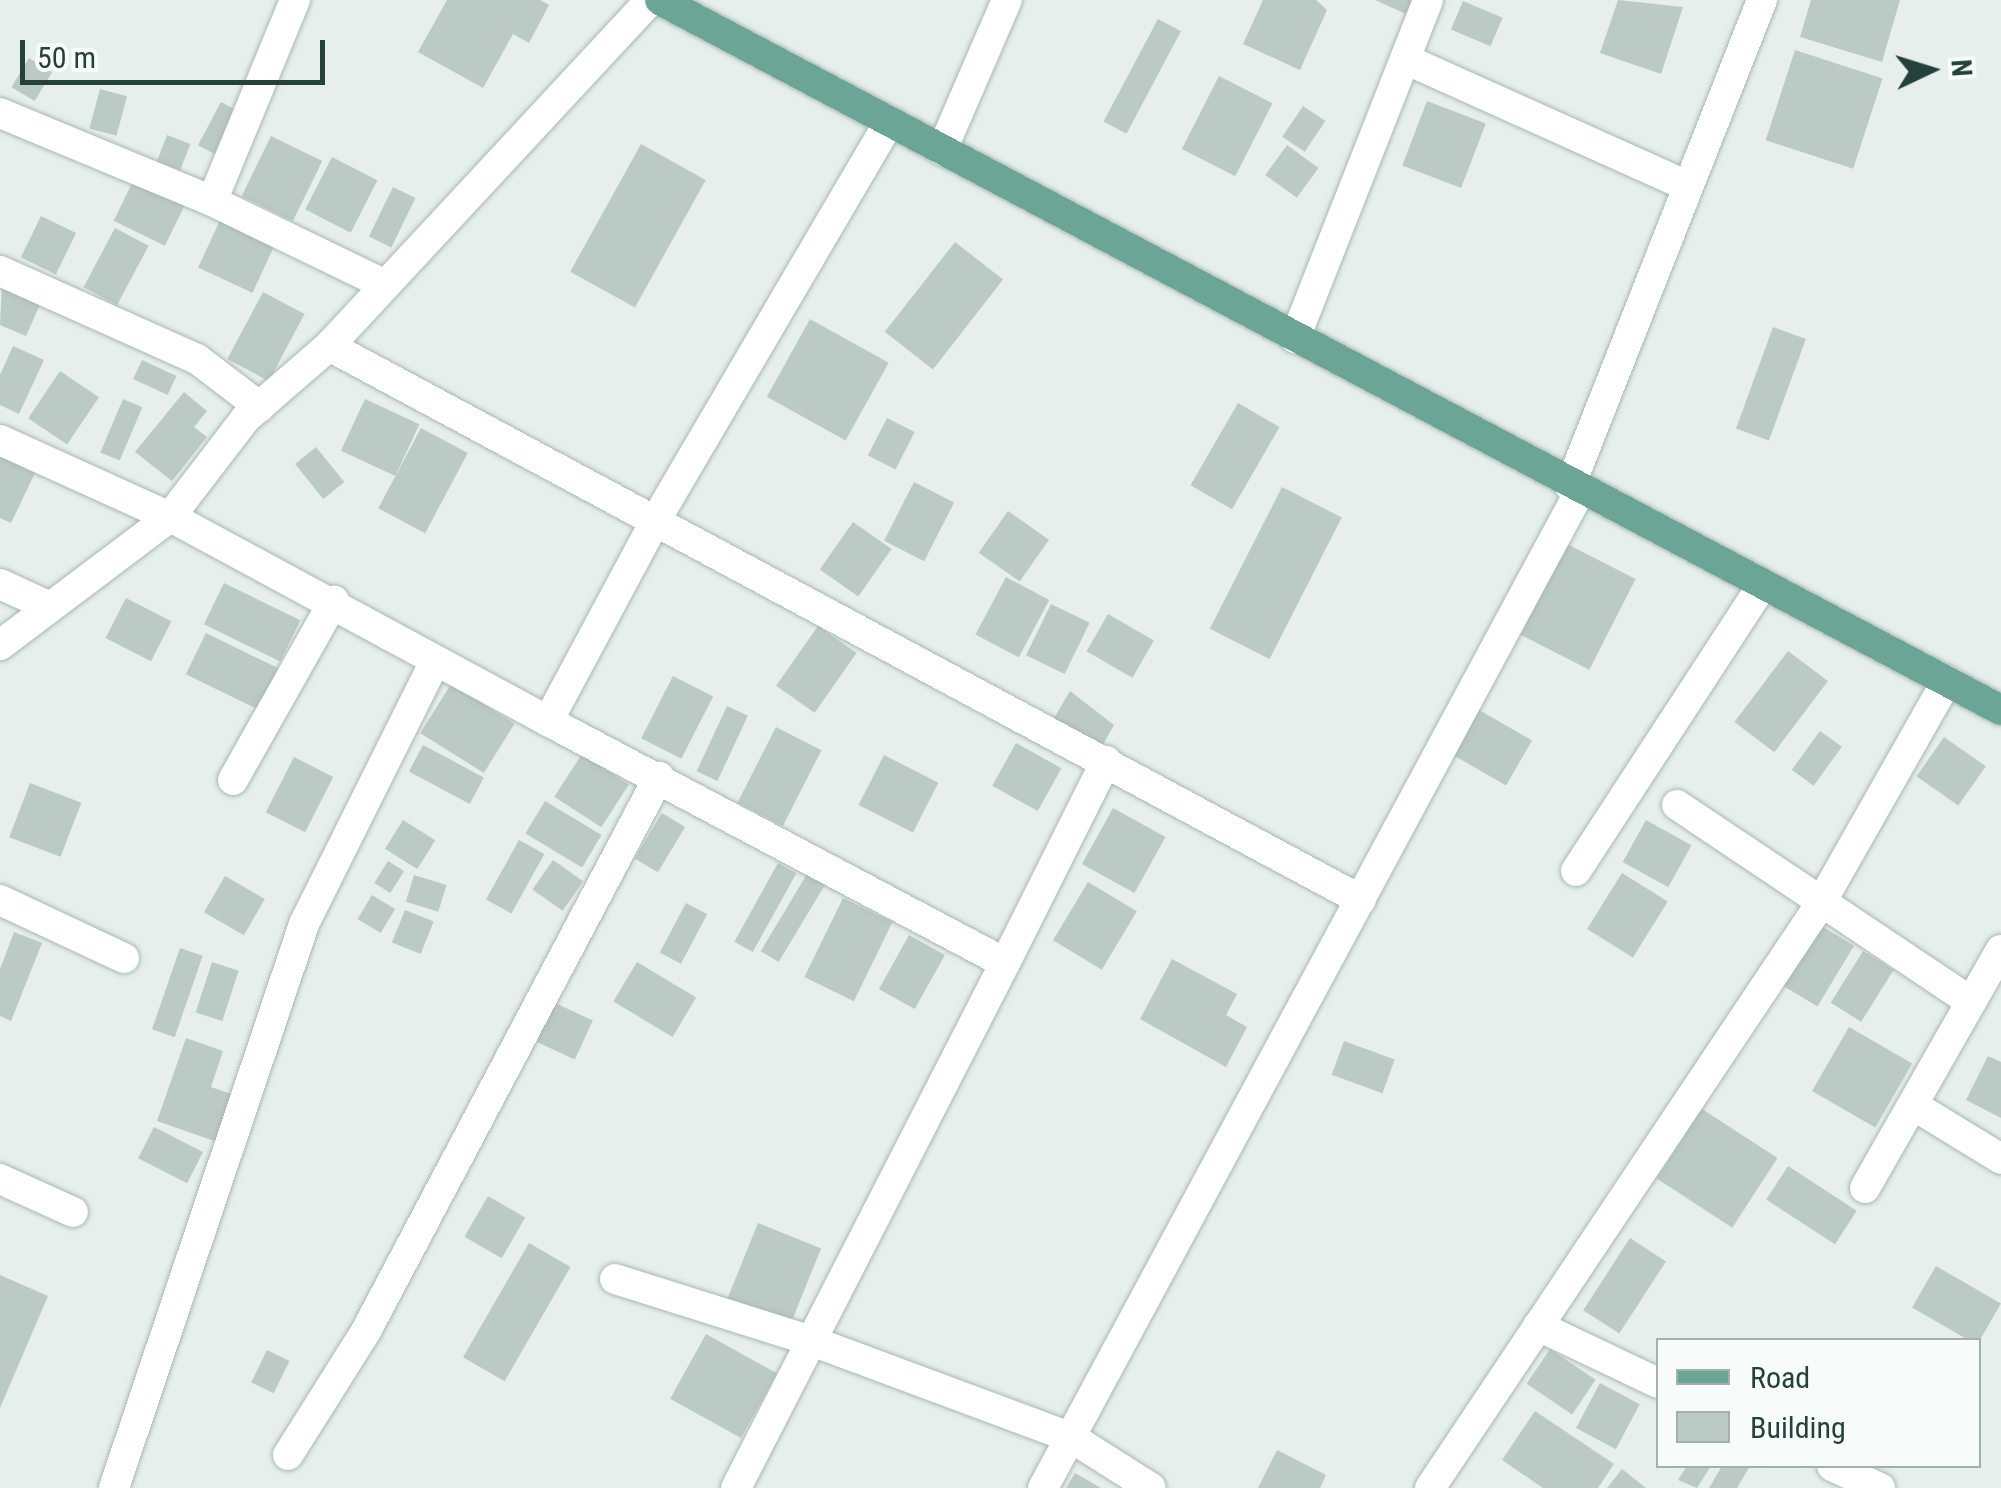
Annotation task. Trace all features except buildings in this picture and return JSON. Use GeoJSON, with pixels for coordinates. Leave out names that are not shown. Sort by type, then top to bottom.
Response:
{"type":"FeatureCollection","features":[{"type":"Feature","properties":{"kind":"main road"},"geometry":{"type":"LineString","coordinates":[[660,0],[1575,488],[2001,710]]}},
{"type":"Feature","properties":{"kind":"street"},"geometry":{"type":"LineString","coordinates":[[212,201],[295,0]]}},
{"type":"Feature","properties":{"kind":"street"},"geometry":{"type":"LineString","coordinates":[[0,645],[170,516],[260,407],[329,346],[651,0]]}},
{"type":"Feature","properties":{"kind":"street"},"geometry":{"type":"LineString","coordinates":[[942,150],[1007,0]]}},
{"type":"Feature","properties":{"kind":"street"},"geometry":{"type":"LineString","coordinates":[[1294,338],[1428,0]]}},
{"type":"Feature","properties":{"kind":"street"},"geometry":{"type":"LineString","coordinates":[[1043,1488],[1361,900],[1575,488],[1762,0]]}},
{"type":"Feature","properties":{"kind":"street"},"geometry":{"type":"LineString","coordinates":[[1405,59],[1688,186]]}},
{"type":"Feature","properties":{"kind":"street"},"geometry":{"type":"LineString","coordinates":[[0,112],[212,201],[384,284]]}},
{"type":"Feature","properties":{"kind":"street"},"geometry":{"type":"LineString","coordinates":[[548,720],[654,523],[889,122]]}},
{"type":"Feature","properties":{"kind":"street"},"geometry":{"type":"LineString","coordinates":[[0,271],[197,359],[260,407]]}},
{"type":"Feature","properties":{"kind":"street"},"geometry":{"type":"LineString","coordinates":[[329,346],[1361,900]]}},
{"type":"Feature","properties":{"kind":"street"},"geometry":{"type":"LineString","coordinates":[[0,440],[170,516],[334,601],[434,663],[659,777],[1005,964]]}},
{"type":"Feature","properties":{"kind":"street"},"geometry":{"type":"LineString","coordinates":[[0,584],[50,607]]}},
{"type":"Feature","properties":{"kind":"street"},"geometry":{"type":"LineString","coordinates":[[1576,872],[1762,586]]}},
{"type":"Feature","properties":{"kind":"street"},"geometry":{"type":"LineString","coordinates":[[233,780],[334,601]]}},
{"type":"Feature","properties":{"kind":"street"},"geometry":{"type":"LineString","coordinates":[[114,1488],[304,924],[434,663]]}},
{"type":"Feature","properties":{"kind":"street"},"geometry":{"type":"LineString","coordinates":[[1430,1488],[1819,906],[1946,681]]}},
{"type":"Feature","properties":{"kind":"street"},"geometry":{"type":"LineString","coordinates":[[736,1488],[1106,762]]}},
{"type":"Feature","properties":{"kind":"street"},"geometry":{"type":"LineString","coordinates":[[288,1455],[366,1331],[659,777]]}},
{"type":"Feature","properties":{"kind":"street"},"geometry":{"type":"LineString","coordinates":[[1677,805],[1819,906],[1971,1002]]}},
{"type":"Feature","properties":{"kind":"street"},"geometry":{"type":"LineString","coordinates":[[0,900],[124,958]]}},
{"type":"Feature","properties":{"kind":"street"},"geometry":{"type":"LineString","coordinates":[[1864,1188],[2001,950]]}},
{"type":"Feature","properties":{"kind":"street"},"geometry":{"type":"LineString","coordinates":[[1913,1105],[2001,1158]]}},
{"type":"Feature","properties":{"kind":"street"},"geometry":{"type":"LineString","coordinates":[[0,1179],[73,1212]]}},
{"type":"Feature","properties":{"kind":"street"},"geometry":{"type":"LineString","coordinates":[[615,1278],[809,1340],[1072,1438],[1151,1488]]}},
{"type":"Feature","properties":{"kind":"street"},"geometry":{"type":"LineString","coordinates":[[1538,1326],[1656,1382]]}},
{"type":"Feature","properties":{"kind":"street"},"geometry":{"type":"LineString","coordinates":[[1836,1468],[1880,1488]]}}]}
